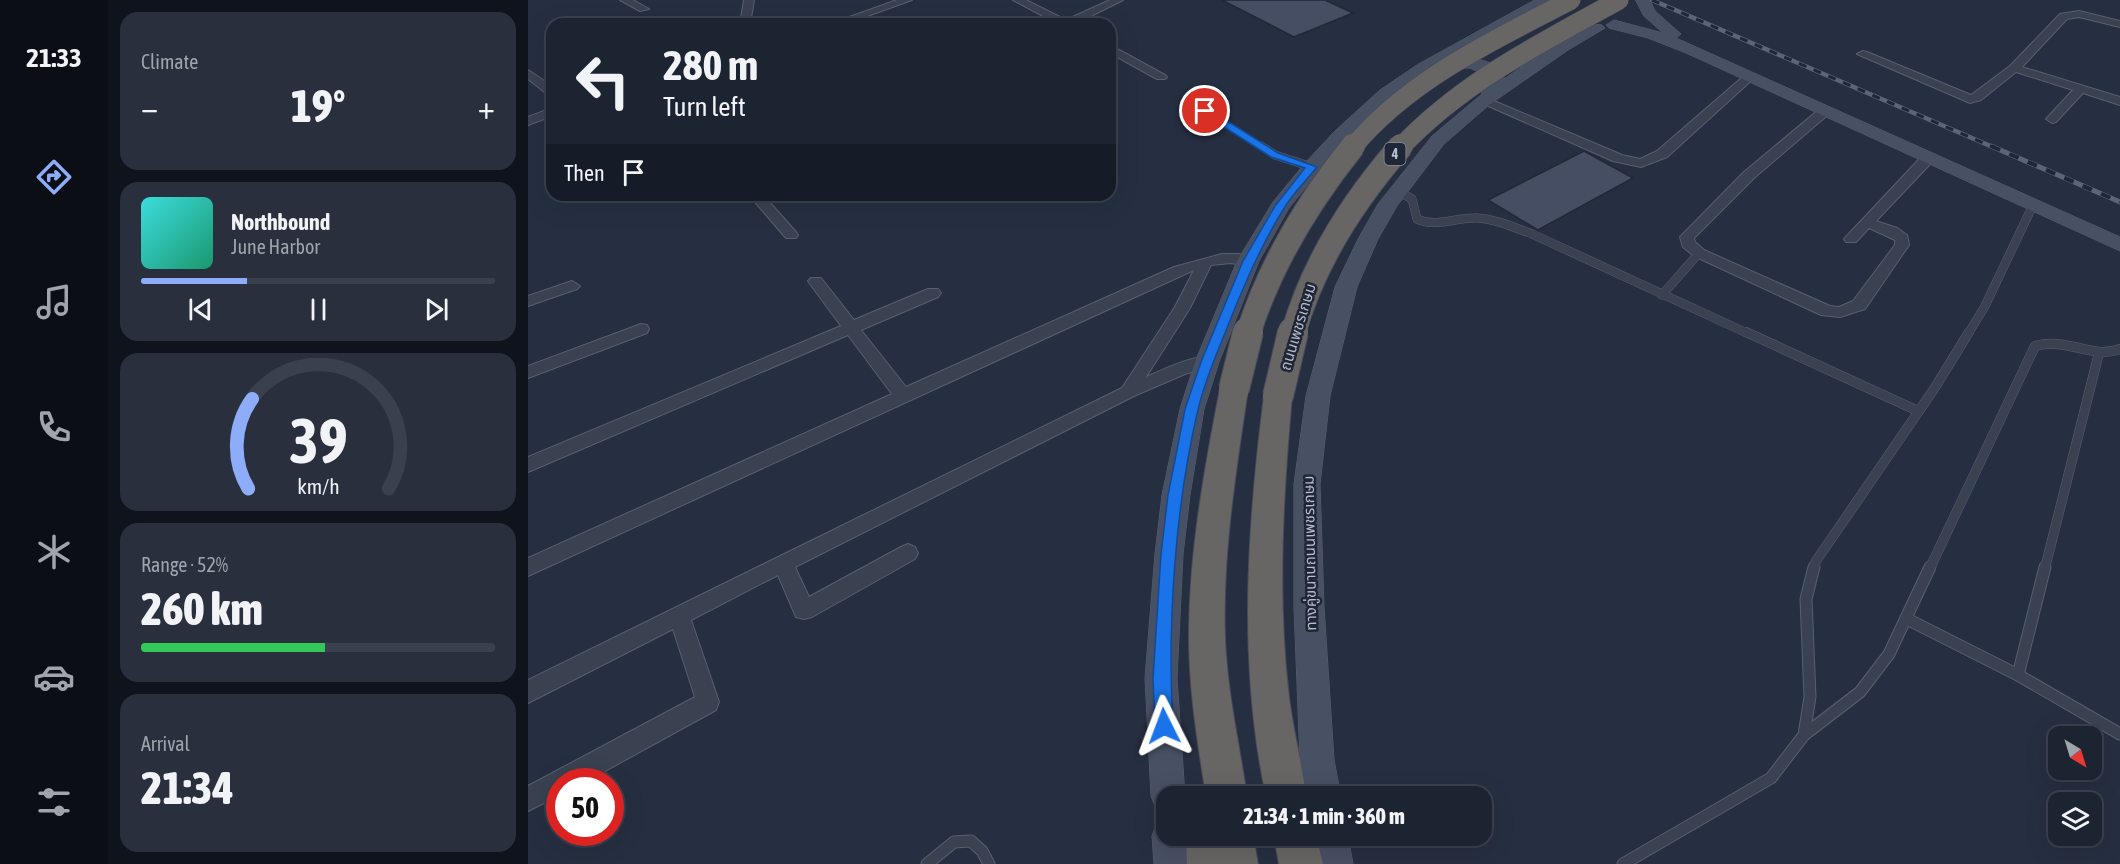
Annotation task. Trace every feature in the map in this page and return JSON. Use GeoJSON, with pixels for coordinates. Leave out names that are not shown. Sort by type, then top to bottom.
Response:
{"type":"FeatureCollection","features":[{"type":"Feature","properties":{"kind":"highway","name":"4"},"geometry":{"type":"LineString","coordinates":[[1225,786],[1209,674],[1208,586],[1217,485],[1234,389],[1249,329],[1274,270],[1306,210],[1332,174],[1361,138],[1404,98],[1481,47],[1571,0]]}},
{"type":"Feature","properties":{"kind":"highway"},"geometry":{"type":"LineString","coordinates":[[1481,47],[1550,1]]}},
{"type":"Feature","properties":{"kind":"highway","name":"ถนนเพชรเกษม"},"geometry":{"type":"LineString","coordinates":[[1284,786],[1279,766],[1266,659],[1263,577],[1268,477],[1278,396],[1291,340],[1310,284],[1335,235],[1371,182],[1440,109],[1511,62],[1625,4]]}},
{"type":"Feature","properties":{"kind":"highway"},"geometry":{"type":"LineString","coordinates":[[1208,786],[1209,674]]}},
{"type":"Feature","properties":{"kind":"highway"},"geometry":{"type":"LineString","coordinates":[[1208,846],[1209,864]]}},
{"type":"Feature","properties":{"kind":"highway"},"geometry":{"type":"LineString","coordinates":[[1233,846],[1236,864]]}},
{"type":"Feature","properties":{"kind":"highway"},"geometry":{"type":"LineString","coordinates":[[1297,846],[1301,864]]}},
{"type":"Feature","properties":{"kind":"main road"},"geometry":{"type":"LineString","coordinates":[[1643,0],[1649,13],[1673,34]]}},
{"type":"Feature","properties":{"kind":"main road"},"geometry":{"type":"LineString","coordinates":[[1550,1],[1542,8],[1555,20],[1567,25],[1605,27],[1652,34],[1826,110],[2120,245]]}},
{"type":"Feature","properties":{"kind":"main road"},"geometry":{"type":"LineString","coordinates":[[1167,786],[1161,678],[1169,554],[1176,495],[1192,409],[1207,362],[1248,261],[1280,206],[1312,167],[1342,134],[1386,94],[1423,68],[1467,43],[1550,1]]}},
{"type":"Feature","properties":{"kind":"main road"},"geometry":{"type":"LineString","coordinates":[[1625,4],[1673,34],[2120,236]]}},
{"type":"Feature","properties":{"kind":"main road","name":"ทางคู่ขนานถนนเพชรเกษม"},"geometry":{"type":"LineString","coordinates":[[1322,786],[1317,760],[1309,607],[1307,484],[1326,362],[1346,287],[1368,239],[1398,191],[1438,140],[1483,101],[1562,47],[1626,17],[1625,4]]}},
{"type":"Feature","properties":{"kind":"main road"},"geometry":{"type":"LineString","coordinates":[[1386,94],[1439,64],[1461,61],[1483,65],[1495,74],[1496,84],[1463,117]]}},
{"type":"Feature","properties":{"kind":"main road"},"geometry":{"type":"LineString","coordinates":[[1171,846],[1172,864]]}},
{"type":"Feature","properties":{"kind":"main road"},"geometry":{"type":"LineString","coordinates":[[1332,846],[1335,864]]}},
{"type":"Feature","properties":{"kind":"street"},"geometry":{"type":"LineString","coordinates":[[625,0],[644,9]]}},
{"type":"Feature","properties":{"kind":"street"},"geometry":{"type":"LineString","coordinates":[[746,18],[749,0]]}},
{"type":"Feature","properties":{"kind":"street"},"geometry":{"type":"LineString","coordinates":[[853,18],[907,0]]}},
{"type":"Feature","properties":{"kind":"street"},"geometry":{"type":"LineString","coordinates":[[1018,0],[1054,18]]}},
{"type":"Feature","properties":{"kind":"street"},"geometry":{"type":"LineString","coordinates":[[1079,18],[1118,0]]}},
{"type":"Feature","properties":{"kind":"street"},"geometry":{"type":"LineString","coordinates":[[1863,54],[1970,99],[1977,97],[2014,68],[2064,16],[2079,14],[2120,24]]}},
{"type":"Feature","properties":{"kind":"street"},"geometry":{"type":"LineString","coordinates":[[1116,51],[1161,77]]}},
{"type":"Feature","properties":{"kind":"street"},"geometry":{"type":"LineString","coordinates":[[2014,68],[2120,101]]}},
{"type":"Feature","properties":{"kind":"street"},"geometry":{"type":"LineString","coordinates":[[528,73],[546,86]]}},
{"type":"Feature","properties":{"kind":"street"},"geometry":{"type":"LineString","coordinates":[[1483,101],[1618,158],[1641,163],[1667,150],[1749,77]]}},
{"type":"Feature","properties":{"kind":"street"},"geometry":{"type":"LineString","coordinates":[[2052,119],[2081,88]]}},
{"type":"Feature","properties":{"kind":"street"},"geometry":{"type":"LineString","coordinates":[[1826,110],[1749,175],[1687,237],[1688,244],[1699,253],[1827,311],[1840,312],[1859,305],[1902,245],[1902,238],[1892,231],[1866,222]]}},
{"type":"Feature","properties":{"kind":"street"},"geometry":{"type":"LineString","coordinates":[[528,121],[546,114]]}},
{"type":"Feature","properties":{"kind":"street"},"geometry":{"type":"LineString","coordinates":[[1851,239],[1929,157]]}},
{"type":"Feature","properties":{"kind":"street"},"geometry":{"type":"LineString","coordinates":[[761,201],[791,235]]}},
{"type":"Feature","properties":{"kind":"street"},"geometry":{"type":"LineString","coordinates":[[528,567],[1179,270],[1206,261],[1236,257],[1248,261]]}},
{"type":"Feature","properties":{"kind":"street"},"geometry":{"type":"LineString","coordinates":[[1128,392],[1182,308],[1206,261]]}},
{"type":"Feature","properties":{"kind":"street"},"geometry":{"type":"LineString","coordinates":[[816,281],[903,396]]}},
{"type":"Feature","properties":{"kind":"street"},"geometry":{"type":"LineString","coordinates":[[528,301],[573,286]]}},
{"type":"Feature","properties":{"kind":"street"},"geometry":{"type":"LineString","coordinates":[[528,465],[933,293]]}},
{"type":"Feature","properties":{"kind":"street"},"geometry":{"type":"LineString","coordinates":[[528,372],[641,329]]}},
{"type":"Feature","properties":{"kind":"street"},"geometry":{"type":"LineString","coordinates":[[528,692],[783,562],[1128,392],[1180,369],[1207,362]]}},
{"type":"Feature","properties":{"kind":"street"},"geometry":{"type":"LineString","coordinates":[[783,562],[804,610],[908,553]]}},
{"type":"Feature","properties":{"kind":"street"},"geometry":{"type":"LineString","coordinates":[[586,768],[708,702],[679,615]]}},
{"type":"Feature","properties":{"kind":"street"},"geometry":{"type":"LineString","coordinates":[[528,799],[546,789]]}},
{"type":"Feature","properties":{"kind":"lane"},"geometry":{"type":"LineString","coordinates":[[1205,111],[1275,155],[1312,167]]}},
{"type":"Feature","properties":{"kind":"lane"},"geometry":{"type":"LineString","coordinates":[[1398,191],[1412,199],[1417,219],[1426,224],[1449,224],[1479,218],[1516,228],[1918,411]]}},
{"type":"Feature","properties":{"kind":"lane"},"geometry":{"type":"LineString","coordinates":[[1804,735],[1810,698],[1806,599],[1816,561],[1918,411],[1985,306],[2033,205]]}},
{"type":"Feature","properties":{"kind":"lane"},"geometry":{"type":"LineString","coordinates":[[1662,295],[1699,253]]}},
{"type":"Feature","properties":{"kind":"lane"},"geometry":{"type":"LineString","coordinates":[[1623,864],[1771,778],[1804,735],[1860,692],[1889,654],[1907,619],[2035,346],[2058,341],[2099,353],[2112,354],[2120,349]]}},
{"type":"Feature","properties":{"kind":"lane"},"geometry":{"type":"LineString","coordinates":[[2018,675],[2099,353]]}},
{"type":"Feature","properties":{"kind":"lane"},"geometry":{"type":"LineString","coordinates":[[1907,619],[2018,675],[2120,734]]}},
{"type":"Feature","properties":{"kind":"lane"},"geometry":{"type":"LineString","coordinates":[[927,864],[954,842],[971,841],[982,851],[989,864]]}},
{"type":"Feature","properties":{"kind":"building"},"geometry":{"type":"Polygon","coordinates":[[[1222,0],[1325,0],[1353,13],[1294,37],[1222,0]]]}},
{"type":"Feature","properties":{"kind":"building"},"geometry":{"type":"Polygon","coordinates":[[[1584,151],[1633,178],[1538,230],[1488,200],[1584,151]]]}},
{"type":"Feature","properties":{"kind":"railway"},"geometry":{"type":"LineString","coordinates":[[1652,0],[1995,148]]}},
{"type":"Feature","properties":{"kind":"railway"},"geometry":{"type":"LineString","coordinates":[[1991,146],[2120,202]]}},
{"type":"Feature","properties":{"kind":"route"},"geometry":{"type":"LineString","coordinates":[[1164,726],[1161,678],[1169,554],[1176,495],[1192,409],[1207,362],[1248,261],[1280,206],[1312,167],[1264,150],[1205,111]]}}]}
